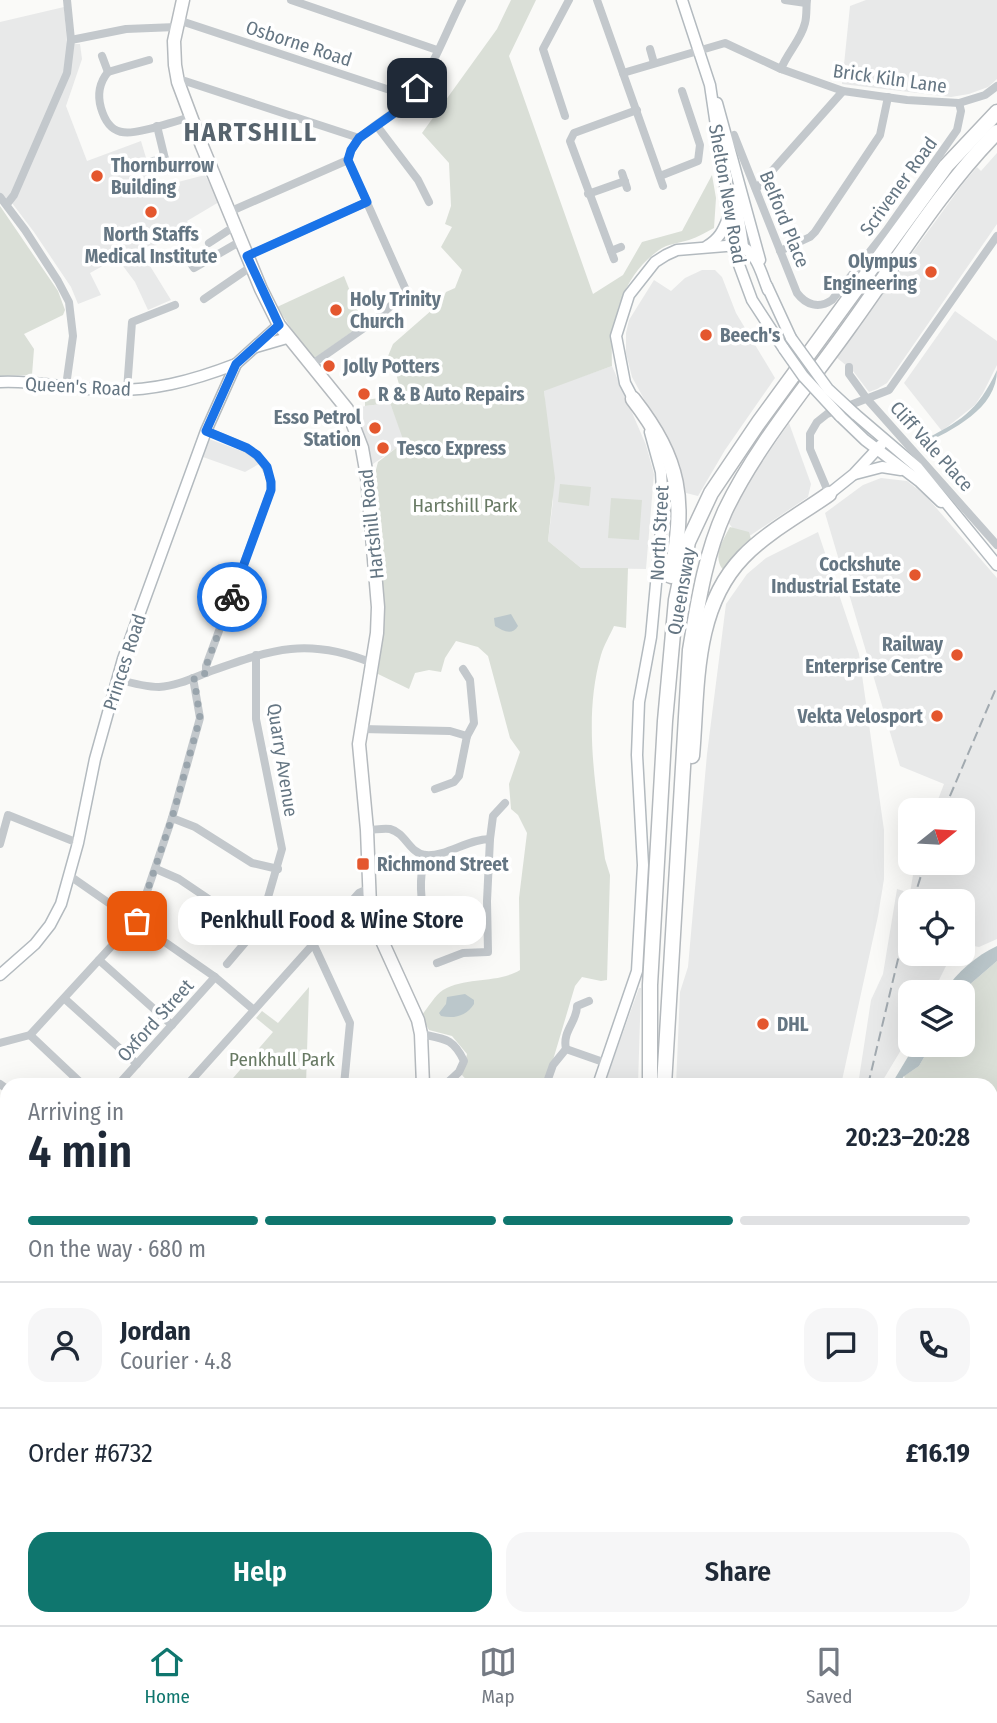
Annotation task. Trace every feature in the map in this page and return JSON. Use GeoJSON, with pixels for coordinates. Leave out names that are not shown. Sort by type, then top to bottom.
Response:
{"type":"FeatureCollection","features":[{"type":"Feature","properties":{"kind":"highway","name":"Queensway"},"geometry":{"type":"LineString","coordinates":[[650,1078],[650,985],[665,721],[679,579],[688,542],[711,493],[758,422],[922,197],[997,110]]}},
{"type":"Feature","properties":{"kind":"highway","name":"Queensway"},"geometry":{"type":"LineString","coordinates":[[666,1078],[669,982],[690,650],[699,596],[716,534],[751,465],[783,419],[942,198],[996,134]]}},
{"type":"Feature","properties":{"kind":"highway"},"geometry":{"type":"LineString","coordinates":[[633,399],[658,434],[677,483],[678,530],[666,621],[665,721]]}},
{"type":"Feature","properties":{"kind":"highway"},"geometry":{"type":"LineString","coordinates":[[674,903],[692,760],[700,658],[708,618],[718,595],[744,556],[779,528],[830,494]]}},
{"type":"Feature","properties":{"kind":"highway"},"geometry":{"type":"LineString","coordinates":[[644,1078],[650,985]]}},
{"type":"Feature","properties":{"kind":"main road","name":"Hartshill Road"},"geometry":{"type":"LineString","coordinates":[[183,0],[174,52],[178,82],[190,117],[279,325],[347,409],[366,466],[378,607],[359,754],[367,830],[368,889],[371,915],[412,1004],[421,1034],[423,1078]]}},
{"type":"Feature","properties":{"kind":"street"},"geometry":{"type":"LineString","coordinates":[[66,386],[73,336],[69,302],[3,200],[14,195],[60,90],[71,58],[67,0]]}},
{"type":"Feature","properties":{"kind":"street"},"geometry":{"type":"LineString","coordinates":[[291,0],[437,50]]}},
{"type":"Feature","properties":{"kind":"street"},"geometry":{"type":"LineString","coordinates":[[565,116],[564,96],[543,50],[569,0]]}},
{"type":"Feature","properties":{"kind":"street"},"geometry":{"type":"LineString","coordinates":[[597,0],[663,186]]}},
{"type":"Feature","properties":{"kind":"street","name":"Shelton New Road"},"geometry":{"type":"LineString","coordinates":[[681,0],[720,110],[768,289],[791,338],[828,389],[917,467],[997,565]]}},
{"type":"Feature","properties":{"kind":"street"},"geometry":{"type":"LineString","coordinates":[[781,69],[786,55],[801,35],[806,23],[807,1],[785,0]]}},
{"type":"Feature","properties":{"kind":"street"},"geometry":{"type":"LineString","coordinates":[[311,365],[389,309],[404,294],[405,288],[348,160],[359,138],[397,111],[411,97],[460,1]]}},
{"type":"Feature","properties":{"kind":"street","name":"Osborne Road"},"geometry":{"type":"LineString","coordinates":[[71,40],[126,29],[177,23],[411,97]]}},
{"type":"Feature","properties":{"kind":"street","name":"Brick Kiln Lane"},"geometry":{"type":"LineString","coordinates":[[623,73],[726,43],[781,69],[843,91],[958,103],[985,94],[997,86]]}},
{"type":"Feature","properties":{"kind":"street"},"geometry":{"type":"LineString","coordinates":[[650,49],[654,62]]}},
{"type":"Feature","properties":{"kind":"street"},"geometry":{"type":"LineString","coordinates":[[102,56],[108,72]]}},
{"type":"Feature","properties":{"kind":"street"},"geometry":{"type":"LineString","coordinates":[[149,60],[108,72],[102,79],[100,105],[109,124],[123,134],[190,117]]}},
{"type":"Feature","properties":{"kind":"street"},"geometry":{"type":"LineString","coordinates":[[178,82],[185,81],[359,138]]}},
{"type":"Feature","properties":{"kind":"street","name":"Shelton New Road"},"geometry":{"type":"LineString","coordinates":[[710,85],[729,215],[752,300],[803,376],[849,426],[907,471],[954,513]]}},
{"type":"Feature","properties":{"kind":"street"},"geometry":{"type":"LineString","coordinates":[[660,176],[700,164],[700,145],[682,91]]}},
{"type":"Feature","properties":{"kind":"street"},"geometry":{"type":"LineString","coordinates":[[756,189],[843,91]]}},
{"type":"Feature","properties":{"kind":"street"},"geometry":{"type":"LineString","coordinates":[[780,251],[816,232],[880,135],[888,97]]}},
{"type":"Feature","properties":{"kind":"street","name":"Scrivener Road"},"geometry":{"type":"LineString","coordinates":[[815,305],[832,300],[894,220],[957,130],[961,111],[958,103]]}},
{"type":"Feature","properties":{"kind":"street"},"geometry":{"type":"LineString","coordinates":[[621,247],[612,255],[588,194],[570,137],[574,133],[637,110]]}},
{"type":"Feature","properties":{"kind":"street"},"geometry":{"type":"LineString","coordinates":[[153,161],[165,161],[158,126]]}},
{"type":"Feature","properties":{"kind":"street"},"geometry":{"type":"LineString","coordinates":[[377,126],[418,180],[429,202]]}},
{"type":"Feature","properties":{"kind":"street","name":"Belford Place"},"geometry":{"type":"LineString","coordinates":[[734,135],[797,292],[803,300],[815,305]]}},
{"type":"Feature","properties":{"kind":"street"},"geometry":{"type":"LineString","coordinates":[[731,152],[737,248],[754,255],[768,289]]}},
{"type":"Feature","properties":{"kind":"street"},"geometry":{"type":"LineString","coordinates":[[229,212],[348,160]]}},
{"type":"Feature","properties":{"kind":"street"},"geometry":{"type":"LineString","coordinates":[[588,194],[624,180]]}},
{"type":"Feature","properties":{"kind":"street"},"geometry":{"type":"LineString","coordinates":[[204,299],[250,261],[367,202]]}},
{"type":"Feature","properties":{"kind":"street"},"geometry":{"type":"LineString","coordinates":[[706,247],[716,240],[729,215]]}},
{"type":"Feature","properties":{"kind":"street"},"geometry":{"type":"LineString","coordinates":[[209,243],[235,226]]}},
{"type":"Feature","properties":{"kind":"street"},"geometry":{"type":"LineString","coordinates":[[885,440],[854,474],[830,494],[810,449],[810,434],[822,417],[883,394],[893,386],[997,236]]}},
{"type":"Feature","properties":{"kind":"street"},"geometry":{"type":"LineString","coordinates":[[190,262],[194,268],[241,241]]}},
{"type":"Feature","properties":{"kind":"street","name":"North Street"},"geometry":{"type":"LineString","coordinates":[[601,1078],[638,971],[643,865],[637,755],[639,702],[651,637],[663,509],[661,472],[650,433],[625,383],[616,336],[629,295],[655,262],[677,250],[737,248]]}},
{"type":"Feature","properties":{"kind":"street"},"geometry":{"type":"LineString","coordinates":[[127,390],[132,322],[175,305]]}},
{"type":"Feature","properties":{"kind":"street","name":"Princes Road"},"geometry":{"type":"LineString","coordinates":[[0,975],[23,957],[43,935],[61,904],[117,679],[206,431],[236,364],[279,325]]}},
{"type":"Feature","properties":{"kind":"street","name":"Princes Road"},"geometry":{"type":"LineString","coordinates":[[256,347],[288,338]]}},
{"type":"Feature","properties":{"kind":"street","name":"Queen's Road"},"geometry":{"type":"LineString","coordinates":[[0,382],[127,390],[174,385],[236,364]]}},
{"type":"Feature","properties":{"kind":"street","name":"Cliff Vale Place"},"geometry":{"type":"LineString","coordinates":[[849,367],[849,374],[867,399],[997,545]]}},
{"type":"Feature","properties":{"kind":"street"},"geometry":{"type":"LineString","coordinates":[[849,426],[862,444],[865,461]]}},
{"type":"Feature","properties":{"kind":"street"},"geometry":{"type":"LineString","coordinates":[[206,431],[257,455],[267,467],[271,490],[206,666],[206,673]]}},
{"type":"Feature","properties":{"kind":"street"},"geometry":{"type":"LineString","coordinates":[[854,474],[882,467],[907,471]]}},
{"type":"Feature","properties":{"kind":"street"},"geometry":{"type":"LineString","coordinates":[[117,679],[156,687],[194,678],[256,655],[296,647],[353,655],[372,663]]}},
{"type":"Feature","properties":{"kind":"street","name":"Quarry Avenue"},"geometry":{"type":"LineString","coordinates":[[256,655],[256,719],[282,849],[278,869]]}},
{"type":"Feature","properties":{"kind":"street"},"geometry":{"type":"LineString","coordinates":[[435,789],[451,784],[459,776],[467,736],[472,729],[475,716],[470,680],[463,669]]}},
{"type":"Feature","properties":{"kind":"street"},"geometry":{"type":"LineString","coordinates":[[470,680],[482,677]]}},
{"type":"Feature","properties":{"kind":"street"},"geometry":{"type":"LineString","coordinates":[[137,921],[172,818],[200,718],[194,678]]}},
{"type":"Feature","properties":{"kind":"street"},"geometry":{"type":"LineString","coordinates":[[362,729],[450,731],[467,736]]}},
{"type":"Feature","properties":{"kind":"street"},"geometry":{"type":"LineString","coordinates":[[437,963],[463,953],[488,952],[489,839],[493,816],[505,803]]}},
{"type":"Feature","properties":{"kind":"street"},"geometry":{"type":"LineString","coordinates":[[0,844],[8,815],[78,843]]}},
{"type":"Feature","properties":{"kind":"street"},"geometry":{"type":"LineString","coordinates":[[172,818],[195,827],[252,863],[278,869],[260,925],[227,964]]}},
{"type":"Feature","properties":{"kind":"street"},"geometry":{"type":"LineString","coordinates":[[367,830],[390,829],[405,839],[412,849],[426,855],[445,852],[479,839],[489,839]]}},
{"type":"Feature","properties":{"kind":"street"},"geometry":{"type":"LineString","coordinates":[[424,913],[421,884],[422,865],[426,855]]}},
{"type":"Feature","properties":{"kind":"street"},"geometry":{"type":"LineString","coordinates":[[156,869],[179,879],[256,931]]}},
{"type":"Feature","properties":{"kind":"street"},"geometry":{"type":"LineString","coordinates":[[70,876],[215,976],[254,1010]]}},
{"type":"Feature","properties":{"kind":"street"},"geometry":{"type":"LineString","coordinates":[[193,1078],[359,893],[368,889]]}},
{"type":"Feature","properties":{"kind":"street"},"geometry":{"type":"LineString","coordinates":[[0,1043],[30,1035],[119,938]]}},
{"type":"Feature","properties":{"kind":"street"},"geometry":{"type":"LineString","coordinates":[[313,943],[350,1023],[345,1078]]}},
{"type":"Feature","properties":{"kind":"street"},"geometry":{"type":"LineString","coordinates":[[99,960],[172,1025]]}},
{"type":"Feature","properties":{"kind":"street","name":"Oxford Street"},"geometry":{"type":"LineString","coordinates":[[124,1078],[215,976]]}},
{"type":"Feature","properties":{"kind":"street"},"geometry":{"type":"LineString","coordinates":[[65,999],[137,1063]]}},
{"type":"Feature","properties":{"kind":"street"},"geometry":{"type":"LineString","coordinates":[[566,1049],[564,1042],[568,1029],[577,1017],[577,1006],[589,1001]]}},
{"type":"Feature","properties":{"kind":"street"},"geometry":{"type":"LineString","coordinates":[[421,1034],[448,1039],[458,1048],[464,1061],[459,1072],[452,1078]]}},
{"type":"Feature","properties":{"kind":"street"},"geometry":{"type":"LineString","coordinates":[[30,1035],[76,1078]]}},
{"type":"Feature","properties":{"kind":"street"},"geometry":{"type":"LineString","coordinates":[[566,1049],[606,1063]]}},
{"type":"Feature","properties":{"kind":"street"},"geometry":{"type":"LineString","coordinates":[[548,1078],[553,1065],[566,1049]]}},
{"type":"Feature","properties":{"kind":"shaded area"},"geometry":{"type":"Polygon","coordinates":[[[866,0],[997,0],[997,79],[988,87],[951,97],[842,84],[850,6],[866,0]]]}},
{"type":"Feature","properties":{"kind":"shaded area"},"geometry":{"type":"Polygon","coordinates":[[[64,7],[67,44],[80,44],[82,59],[66,106],[87,161],[141,141],[155,188],[205,175],[219,202],[187,221],[190,225],[142,253],[171,300],[148,310],[135,282],[117,258],[90,273],[101,295],[78,304],[71,287],[34,232],[12,203],[0,193],[0,22],[64,7]]]}},
{"type":"Feature","properties":{"kind":"shaded area","name":"Olympus Engineering"},"geometry":{"type":"Polygon","coordinates":[[[997,153],[997,224],[887,383],[869,392],[853,371],[836,357],[962,185],[977,167],[981,171],[997,153]]]}},
{"type":"Feature","properties":{"kind":"shaded area"},"geometry":{"type":"Polygon","coordinates":[[[702,270],[715,270],[722,277],[736,313],[775,378],[725,450],[698,496],[686,493],[680,465],[632,377],[626,353],[626,333],[629,320],[654,280],[671,291],[685,278],[702,270]]]}},
{"type":"Feature","properties":{"kind":"shaded area"},"geometry":{"type":"Polygon","coordinates":[[[955,311],[997,341],[997,365],[975,405],[942,431],[904,383],[955,311]]]}},
{"type":"Feature","properties":{"kind":"shaded area"},"geometry":{"type":"Polygon","coordinates":[[[612,366],[646,445],[654,474],[646,569],[581,568],[548,541],[553,501],[544,390],[612,366]]]}},
{"type":"Feature","properties":{"kind":"shaded area"},"geometry":{"type":"Polygon","coordinates":[[[997,370],[990,396],[981,407],[959,425],[922,445],[920,442],[957,421],[974,406],[990,385],[997,370]]]}},
{"type":"Feature","properties":{"kind":"shaded area"},"geometry":{"type":"Polygon","coordinates":[[[390,403],[405,442],[370,466],[355,409],[390,403]]]}},
{"type":"Feature","properties":{"kind":"shaded area"},"geometry":{"type":"Polygon","coordinates":[[[789,423],[811,484],[808,497],[742,541],[728,522],[753,475],[789,423]]]}},
{"type":"Feature","properties":{"kind":"shaded area"},"geometry":{"type":"Polygon","coordinates":[[[209,439],[247,453],[259,464],[245,472],[203,457],[209,439]]]}},
{"type":"Feature","properties":{"kind":"shaded area"},"geometry":{"type":"Polygon","coordinates":[[[881,478],[907,481],[925,495],[997,578],[997,939],[979,947],[975,946],[975,889],[911,889],[913,875],[975,875],[975,798],[939,798],[944,784],[900,766],[825,513],[863,485],[881,478]]]}},
{"type":"Feature","properties":{"kind":"shaded area"},"geometry":{"type":"Polygon","coordinates":[[[818,532],[859,654],[884,830],[884,879],[878,916],[843,1078],[676,1078],[680,992],[688,967],[707,754],[726,604],[747,574],[766,558],[818,532]]]}},
{"type":"Feature","properties":{"kind":"shaded area"},"geometry":{"type":"Polygon","coordinates":[[[511,614],[518,626],[516,629],[507,632],[495,626],[494,618],[511,614]]]}},
{"type":"Feature","properties":{"kind":"shaded area"},"geometry":{"type":"Polygon","coordinates":[[[897,889],[898,966],[946,966],[939,980],[898,980],[898,1055],[884,1078],[859,1078],[871,1000],[883,974],[897,889]]]}},
{"type":"Feature","properties":{"kind":"shaded area"},"geometry":{"type":"Polygon","coordinates":[[[997,946],[997,961],[975,980],[953,980],[966,966],[975,966],[975,960],[997,946]]]}},
{"type":"Feature","properties":{"kind":"shaded area"},"geometry":{"type":"Polygon","coordinates":[[[639,988],[641,988],[638,1078],[607,1078],[639,988]]]}},
{"type":"Feature","properties":{"kind":"shaded area"},"geometry":{"type":"Polygon","coordinates":[[[465,994],[474,1000],[474,1004],[464,1014],[455,1017],[441,1016],[439,1013],[446,1004],[447,997],[465,994]]]}},
{"type":"Feature","properties":{"kind":"shaded area"},"geometry":{"type":"Polygon","coordinates":[[[908,1057],[924,1057],[919,1066],[901,1078],[895,1078],[908,1057]]]}},
{"type":"Feature","properties":{"kind":"green space","name":"Hartshill Park"},"geometry":{"type":"Polygon","coordinates":[[[511,0],[536,0],[509,56],[593,294],[623,275],[642,242],[682,231],[712,175],[716,198],[714,228],[692,239],[662,248],[635,273],[620,302],[616,318],[612,366],[544,391],[555,478],[548,541],[581,568],[628,568],[626,628],[614,626],[604,648],[595,680],[592,705],[595,783],[605,859],[610,875],[607,980],[582,977],[575,986],[545,1078],[465,1078],[462,1075],[467,1054],[452,1036],[429,1030],[421,1016],[443,990],[462,983],[502,977],[520,970],[519,898],[527,833],[518,815],[511,809],[509,784],[520,752],[510,738],[488,656],[478,647],[456,641],[445,658],[441,672],[429,670],[415,673],[409,689],[378,674],[384,611],[373,481],[378,462],[404,442],[390,403],[365,406],[365,400],[402,395],[395,370],[386,361],[393,344],[441,302],[446,292],[455,288],[462,270],[441,247],[452,227],[445,224],[451,206],[449,163],[422,133],[497,29],[511,0]]]}},
{"type":"Feature","properties":{"kind":"green space"},"geometry":{"type":"Polygon","coordinates":[[[0,206],[58,291],[65,310],[63,315],[24,334],[34,349],[32,375],[0,376],[0,206]]]}},
{"type":"Feature","properties":{"kind":"green space"},"geometry":{"type":"Polygon","coordinates":[[[344,276],[363,324],[312,360],[277,307],[344,276]]]}},
{"type":"Feature","properties":{"kind":"green space"},"geometry":{"type":"Polygon","coordinates":[[[560,484],[591,487],[589,506],[558,502],[560,484]]]}},
{"type":"Feature","properties":{"kind":"green space"},"geometry":{"type":"Polygon","coordinates":[[[611,498],[642,500],[639,540],[608,538],[611,498]]]}},
{"type":"Feature","properties":{"kind":"green space"},"geometry":{"type":"Polygon","coordinates":[[[730,527],[749,532],[751,539],[724,571],[720,566],[719,555],[721,544],[730,527]]]}},
{"type":"Feature","properties":{"kind":"green space"},"geometry":{"type":"Polygon","coordinates":[[[997,961],[997,1078],[905,1078],[919,1066],[924,1057],[975,1057],[975,980],[997,961]]]}},
{"type":"Feature","properties":{"kind":"green space","name":"Penkhull Park"},"geometry":{"type":"Polygon","coordinates":[[[309,987],[306,1078],[233,1078],[273,1032],[256,1018],[262,1011],[278,1023],[309,987]]]}},
{"type":"Feature","properties":{"kind":"railway"},"geometry":{"type":"LineString","coordinates":[[949,798],[997,686]]}},
{"type":"Feature","properties":{"kind":"railway"},"geometry":{"type":"LineString","coordinates":[[917,889],[921,875]]}},
{"type":"Feature","properties":{"kind":"railway"},"geometry":{"type":"LineString","coordinates":[[870,1078],[898,959]]}},
{"type":"Feature","properties":{"kind":"way so far"},"geometry":{"type":"LineString","coordinates":[[137,921],[172,818],[200,718],[194,678],[206,673],[206,666],[232,597]]}},
{"type":"Feature","properties":{"kind":"place","name":"Thornburrow Building"},"geometry":{"type":"Point","coordinates":[97,176]}},
{"type":"Feature","properties":{"kind":"place","name":"North Staffs Medical Institute"},"geometry":{"type":"Point","coordinates":[151,212]}},
{"type":"Feature","properties":{"kind":"place","name":"Olympus Engineering"},"geometry":{"type":"Point","coordinates":[931,272]}},
{"type":"Feature","properties":{"kind":"place","name":"Holy Trinity Church"},"geometry":{"type":"Point","coordinates":[336,310]}},
{"type":"Feature","properties":{"kind":"place","name":"Beech's"},"geometry":{"type":"Point","coordinates":[706,335]}},
{"type":"Feature","properties":{"kind":"place","name":"Jolly Potters"},"geometry":{"type":"Point","coordinates":[329,366]}},
{"type":"Feature","properties":{"kind":"place","name":"R & B Auto Repairs"},"geometry":{"type":"Point","coordinates":[364,394]}},
{"type":"Feature","properties":{"kind":"place","name":"Esso Petrol Station"},"geometry":{"type":"Point","coordinates":[375,428]}},
{"type":"Feature","properties":{"kind":"place","name":"Tesco Express"},"geometry":{"type":"Point","coordinates":[383,448]}},
{"type":"Feature","properties":{"kind":"place","name":"Cockshute Industrial Estate"},"geometry":{"type":"Point","coordinates":[915,575]}},
{"type":"Feature","properties":{"kind":"place","name":"Railway Enterprise Centre"},"geometry":{"type":"Point","coordinates":[957,655]}},
{"type":"Feature","properties":{"kind":"place","name":"Vekta Velosport"},"geometry":{"type":"Point","coordinates":[937,716]}},
{"type":"Feature","properties":{"kind":"place","name":"Richmond Street"},"geometry":{"type":"Point","coordinates":[363,864]}},
{"type":"Feature","properties":{"kind":"place","name":"Penkhull Food & Wine Store"},"geometry":{"type":"Point","coordinates":[137,921]}},
{"type":"Feature","properties":{"kind":"place","name":"DHL"},"geometry":{"type":"Point","coordinates":[763,1024]}},
{"type":"Feature","properties":{"kind":"district","name":"HARTSHILL"},"geometry":{"type":"Point","coordinates":[251,132]}},
{"type":"Feature","properties":{"kind":"route"},"geometry":{"type":"LineString","coordinates":[[232,597],[271,490],[270,474],[263,461],[247,448],[206,431],[236,364],[279,325],[247,256],[367,202],[348,160],[351,150],[359,138],[397,111],[417,88]]}}]}
